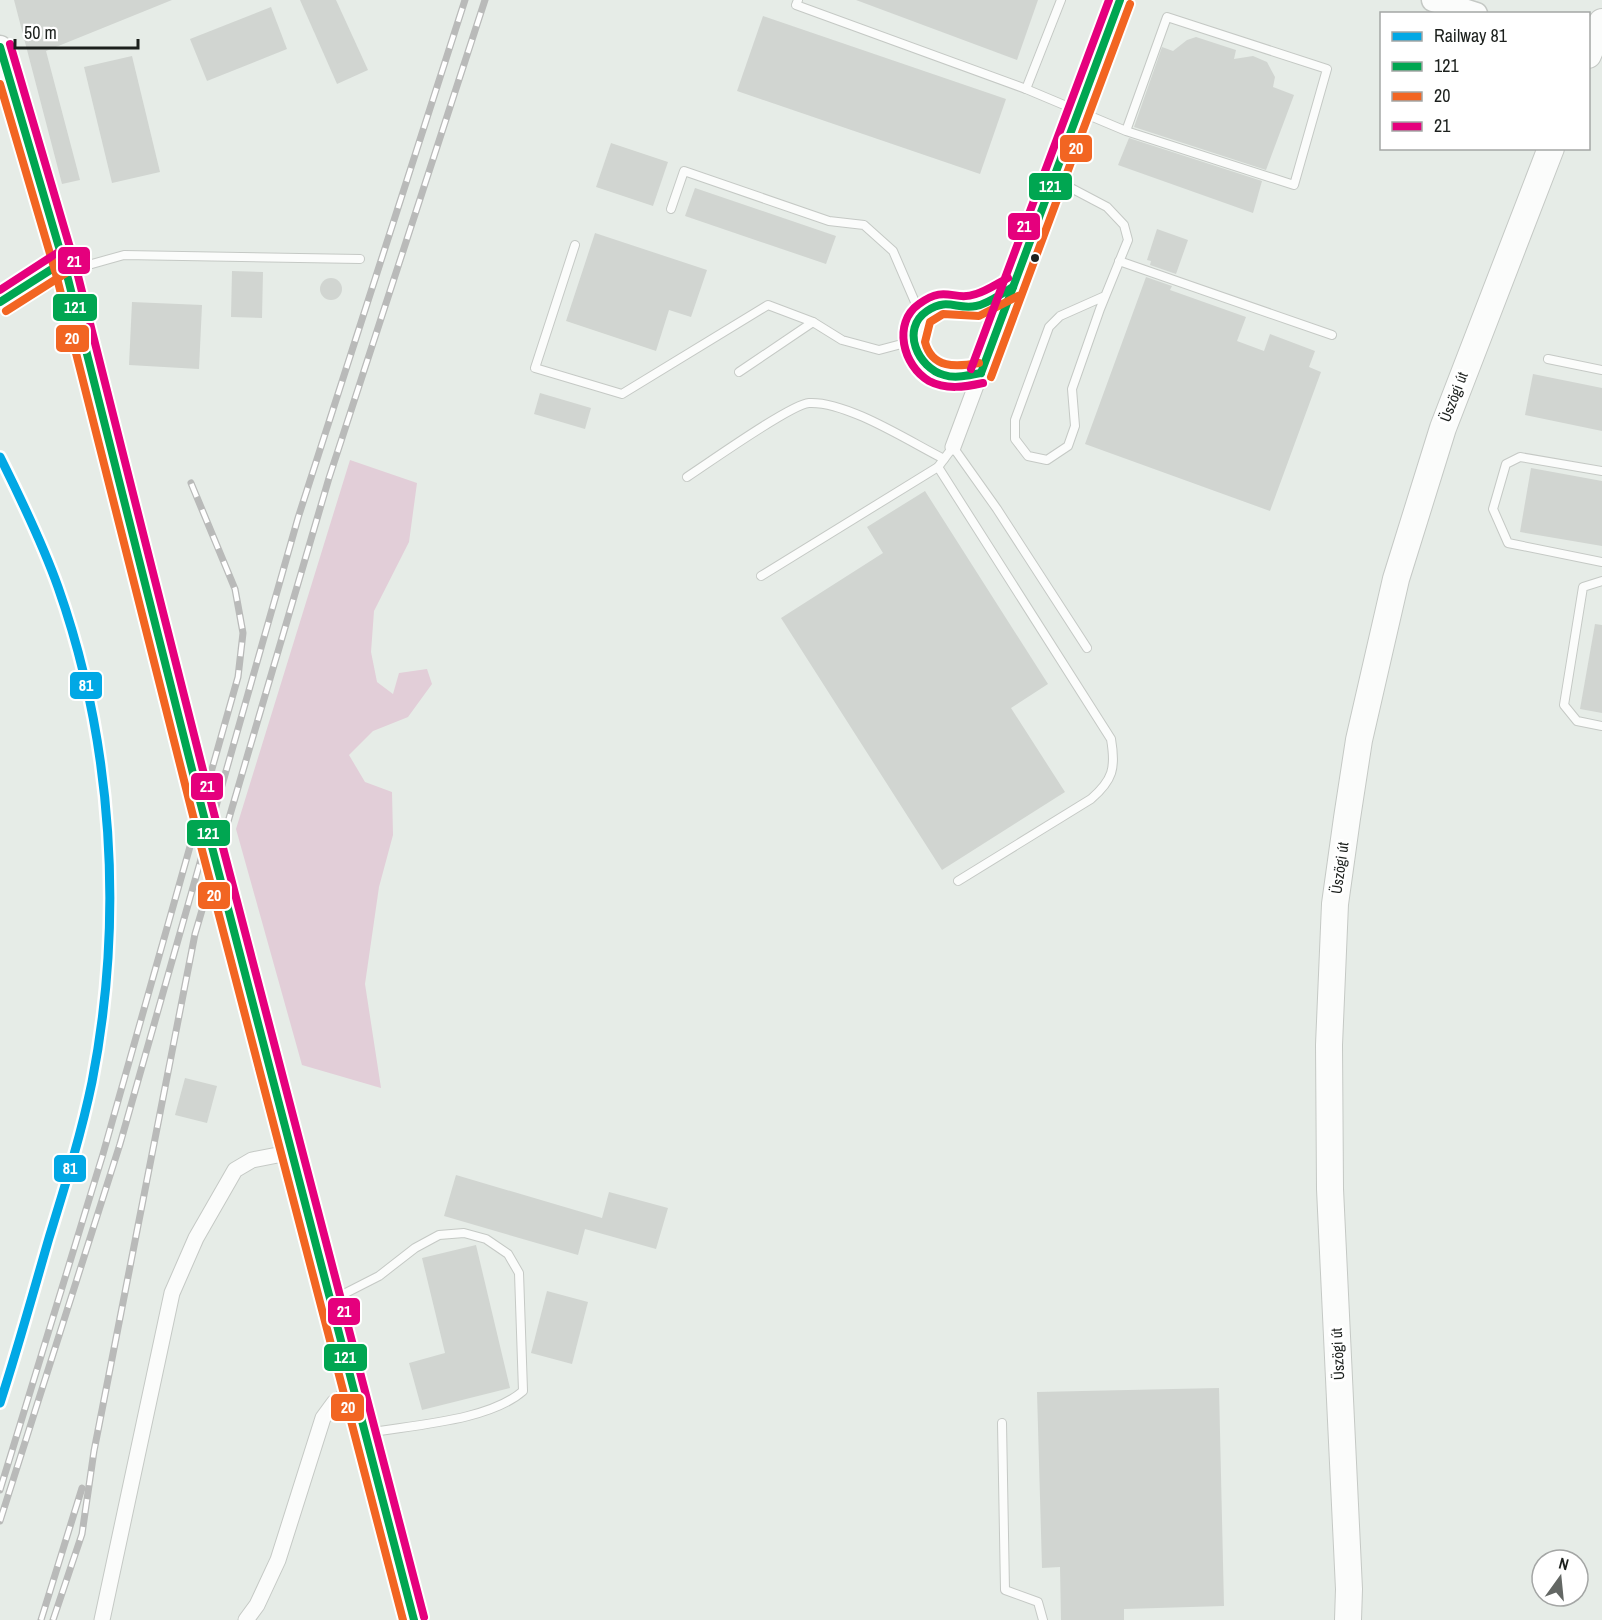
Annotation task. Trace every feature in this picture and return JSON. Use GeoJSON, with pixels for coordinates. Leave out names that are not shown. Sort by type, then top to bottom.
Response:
{"type":"FeatureCollection","features":[{"type":"Feature","properties":{"kind":"main road"},"geometry":{"type":"LineString","coordinates":[[1433,0],[1470,12]]}},
{"type":"Feature","properties":{"kind":"main road"},"geometry":{"type":"LineString","coordinates":[[1592,52],[1602,22]]}},
{"type":"Feature","properties":{"kind":"main road"},"geometry":{"type":"LineString","coordinates":[[0,47],[64,266],[414,1620]]}},
{"type":"Feature","properties":{"kind":"main road","name":"Üszögi út"},"geometry":{"type":"LineString","coordinates":[[1348,1620],[1349,1589],[1330,1189],[1329,1045],[1335,904],[1359,740],[1396,579],[1443,428],[1550,150]]}},
{"type":"Feature","properties":{"kind":"street"},"geometry":{"type":"LineString","coordinates":[[948,453],[981,373],[1120,0]]}},
{"type":"Feature","properties":{"kind":"street"},"geometry":{"type":"LineString","coordinates":[[0,302],[64,266]]}},
{"type":"Feature","properties":{"kind":"street"},"geometry":{"type":"LineString","coordinates":[[981,373],[952,376],[930,370],[917,355],[913,342],[921,316],[940,303],[976,306],[1012,287]]}},
{"type":"Feature","properties":{"kind":"street"},"geometry":{"type":"LineString","coordinates":[[102,1620],[172,1293],[196,1238],[235,1170],[252,1160],[293,1152]]}},
{"type":"Feature","properties":{"kind":"street"},"geometry":{"type":"LineString","coordinates":[[246,1620],[257,1605],[278,1560],[323,1418],[334,1403],[355,1390]]}},
{"type":"Feature","properties":{"kind":"lane"},"geometry":{"type":"LineString","coordinates":[[798,0],[796,5],[1026,89],[1126,131],[1294,185],[1327,69],[1167,17],[1126,131]]}},
{"type":"Feature","properties":{"kind":"lane"},"geometry":{"type":"LineString","coordinates":[[1026,89],[1061,0]]}},
{"type":"Feature","properties":{"kind":"lane"},"geometry":{"type":"LineString","coordinates":[[671,209],[684,171],[829,221],[864,225],[893,251],[921,316]]}},
{"type":"Feature","properties":{"kind":"lane"},"geometry":{"type":"LineString","coordinates":[[1052,178],[1107,207],[1124,225],[1128,240],[1105,296],[1072,389],[1075,426],[1068,446],[1047,460],[1028,456],[1015,439],[1015,420],[1049,327],[1059,316],[1105,296]]}},
{"type":"Feature","properties":{"kind":"lane"},"geometry":{"type":"LineString","coordinates":[[575,245],[535,368],[622,394],[768,305],[813,322],[842,340],[879,350],[913,342]]}},
{"type":"Feature","properties":{"kind":"lane"},"geometry":{"type":"LineString","coordinates":[[64,266],[124,255],[360,259]]}},
{"type":"Feature","properties":{"kind":"lane"},"geometry":{"type":"LineString","coordinates":[[1119,261],[1332,335]]}},
{"type":"Feature","properties":{"kind":"lane"},"geometry":{"type":"LineString","coordinates":[[740,372],[813,322]]}},
{"type":"Feature","properties":{"kind":"lane"},"geometry":{"type":"LineString","coordinates":[[1548,359],[1602,370]]}},
{"type":"Feature","properties":{"kind":"lane"},"geometry":{"type":"LineString","coordinates":[[687,477],[763,427],[807,403],[831,406],[948,453],[997,508],[1087,648]]}},
{"type":"Feature","properties":{"kind":"lane"},"geometry":{"type":"LineString","coordinates":[[761,576],[938,467],[948,453]]}},
{"type":"Feature","properties":{"kind":"lane"},"geometry":{"type":"LineString","coordinates":[[1602,471],[1520,457],[1506,464],[1492,509],[1508,543],[1602,562]]}},
{"type":"Feature","properties":{"kind":"lane"},"geometry":{"type":"LineString","coordinates":[[938,467],[1111,739],[1114,755],[1107,785],[1090,799],[958,881]]}},
{"type":"Feature","properties":{"kind":"lane"},"geometry":{"type":"LineString","coordinates":[[1602,581],[1583,587],[1564,705],[1577,721],[1602,726]]}},
{"type":"Feature","properties":{"kind":"lane"},"geometry":{"type":"LineString","coordinates":[[331,1300],[379,1276],[415,1248],[439,1235],[464,1233],[486,1239],[507,1254],[519,1273],[524,1391],[512,1401],[467,1415],[366,1433]]}},
{"type":"Feature","properties":{"kind":"lane"},"geometry":{"type":"LineString","coordinates":[[1002,1423],[1005,1590],[1038,1602],[1043,1620]]}},
{"type":"Feature","properties":{"kind":"shaded area"},"geometry":{"type":"Polygon","coordinates":[[[350,460],[417,483],[409,542],[374,611],[371,652],[377,682],[393,694],[399,673],[427,669],[432,684],[408,717],[373,731],[349,755],[365,782],[392,792],[393,835],[379,887],[365,984],[381,1088],[302,1065],[236,829],[350,460]]]}},
{"type":"Feature","properties":{"kind":"building"},"geometry":{"type":"Polygon","coordinates":[[[14,0],[172,0],[46,51],[80,180],[62,184],[14,0]]]}},
{"type":"Feature","properties":{"kind":"building"},"geometry":{"type":"Polygon","coordinates":[[[300,0],[336,0],[368,70],[337,84],[300,0]]]}},
{"type":"Feature","properties":{"kind":"building"},"geometry":{"type":"Polygon","coordinates":[[[856,0],[1038,0],[1017,60],[856,0]]]}},
{"type":"Feature","properties":{"kind":"building"},"geometry":{"type":"Polygon","coordinates":[[[271,7],[287,49],[207,81],[190,39],[271,7]]]}},
{"type":"Feature","properties":{"kind":"building"},"geometry":{"type":"Polygon","coordinates":[[[763,16],[1006,99],[980,174],[737,91],[763,16]]]}},
{"type":"Feature","properties":{"kind":"building"},"geometry":{"type":"Polygon","coordinates":[[[1196,37],[1236,50],[1234,59],[1253,56],[1267,62],[1275,77],[1273,87],[1294,95],[1266,170],[1134,127],[1162,47],[1173,51],[1187,40],[1196,37]]]}},
{"type":"Feature","properties":{"kind":"building"},"geometry":{"type":"Polygon","coordinates":[[[132,56],[160,172],[112,183],[84,67],[132,56]]]}},
{"type":"Feature","properties":{"kind":"building"},"geometry":{"type":"Polygon","coordinates":[[[1129,138],[1262,181],[1253,213],[1118,165],[1129,138]]]}},
{"type":"Feature","properties":{"kind":"building"},"geometry":{"type":"Polygon","coordinates":[[[611,143],[668,162],[653,206],[596,187],[611,143]]]}},
{"type":"Feature","properties":{"kind":"building"},"geometry":{"type":"Polygon","coordinates":[[[695,188],[836,236],[826,264],[685,216],[695,188]]]}},
{"type":"Feature","properties":{"kind":"building"},"geometry":{"type":"Polygon","coordinates":[[[1157,229],[1188,240],[1176,274],[1150,265],[1151,261],[1147,260],[1157,229]]]}},
{"type":"Feature","properties":{"kind":"building"},"geometry":{"type":"Polygon","coordinates":[[[595,233],[707,270],[691,317],[669,310],[656,351],[566,321],[595,233]]]}},
{"type":"Feature","properties":{"kind":"building"},"geometry":{"type":"Polygon","coordinates":[[[232,271],[263,272],[262,318],[231,317],[232,271]]]}},
{"type":"Feature","properties":{"kind":"building"},"geometry":{"type":"Polygon","coordinates":[[[1146,277],[1172,286],[1170,290],[1246,317],[1237,341],[1264,351],[1270,334],[1315,351],[1309,367],[1321,372],[1270,511],[1085,444],[1146,277]]]}},
{"type":"Feature","properties":{"kind":"building"},"geometry":{"type":"Polygon","coordinates":[[[327,278],[335,278],[342,285],[342,293],[335,300],[327,300],[320,293],[320,285],[327,278]]]}},
{"type":"Feature","properties":{"kind":"building"},"geometry":{"type":"Polygon","coordinates":[[[132,302],[202,305],[199,369],[129,365],[132,302]]]}},
{"type":"Feature","properties":{"kind":"building"},"geometry":{"type":"Polygon","coordinates":[[[1533,374],[1602,388],[1602,431],[1525,415],[1533,374]]]}},
{"type":"Feature","properties":{"kind":"building"},"geometry":{"type":"Polygon","coordinates":[[[540,393],[591,408],[585,429],[534,414],[540,393]]]}},
{"type":"Feature","properties":{"kind":"building"},"geometry":{"type":"Polygon","coordinates":[[[1531,468],[1602,481],[1602,546],[1520,532],[1531,468]]]}},
{"type":"Feature","properties":{"kind":"building"},"geometry":{"type":"Polygon","coordinates":[[[925,491],[1048,684],[1011,708],[1065,792],[942,870],[781,618],[883,553],[867,527],[925,491]]]}},
{"type":"Feature","properties":{"kind":"building"},"geometry":{"type":"Polygon","coordinates":[[[1595,624],[1602,625],[1602,713],[1580,709],[1595,624]]]}},
{"type":"Feature","properties":{"kind":"building"},"geometry":{"type":"Polygon","coordinates":[[[185,1078],[217,1086],[207,1123],[175,1115],[185,1078]]]}},
{"type":"Feature","properties":{"kind":"building"},"geometry":{"type":"Polygon","coordinates":[[[456,1175],[602,1218],[609,1192],[668,1208],[656,1249],[585,1229],[578,1255],[444,1216],[456,1175]]]}},
{"type":"Feature","properties":{"kind":"building"},"geometry":{"type":"Polygon","coordinates":[[[476,1245],[510,1388],[422,1410],[409,1363],[445,1353],[422,1258],[476,1245]]]}},
{"type":"Feature","properties":{"kind":"building"},"geometry":{"type":"Polygon","coordinates":[[[547,1291],[588,1302],[572,1364],[531,1353],[547,1291]]]}},
{"type":"Feature","properties":{"kind":"building"},"geometry":{"type":"Polygon","coordinates":[[[1219,1388],[1224,1606],[1124,1609],[1124,1620],[1061,1620],[1060,1567],[1042,1568],[1037,1392],[1219,1388]]]}},
{"type":"Feature","properties":{"kind":"railway"},"geometry":{"type":"LineString","coordinates":[[0,1521],[120,1144],[298,518],[465,0]]}},
{"type":"Feature","properties":{"kind":"railway"},"geometry":{"type":"LineString","coordinates":[[53,1620],[82,1534],[94,1451],[195,934],[329,478],[485,0]]}},
{"type":"Feature","properties":{"kind":"railway"},"geometry":{"type":"LineString","coordinates":[[0,1490],[103,1154],[238,677],[243,633],[235,589],[191,483]]}},
{"type":"Feature","properties":{"kind":"railway"},"geometry":{"type":"LineString","coordinates":[[41,1620],[82,1488]]}},
{"type":"Feature","properties":{"kind":"rail line","name":"81"},"geometry":{"type":"LineString","coordinates":[[0,457],[45,554],[77,646],[91,707],[101,769],[108,832],[110,895],[108,958],[102,1020],[92,1082],[72,1160],[0,1403]]}},
{"type":"Feature","properties":{"kind":"transit line","name":"21"},"geometry":{"type":"LineString","coordinates":[[971,369],[1109,0]]}},
{"type":"Feature","properties":{"kind":"transit line","name":"121"},"geometry":{"type":"LineString","coordinates":[[981,373],[1120,0]]}},
{"type":"Feature","properties":{"kind":"transit line","name":"20"},"geometry":{"type":"LineString","coordinates":[[991,377],[1130,4]]}},
{"type":"Feature","properties":{"kind":"transit line","name":"21"},"geometry":{"type":"LineString","coordinates":[[10,44],[76,268],[211,802],[424,1617]]}},
{"type":"Feature","properties":{"kind":"transit line","name":"121"},"geometry":{"type":"LineString","coordinates":[[0,47],[66,271],[201,805],[414,1620]]}},
{"type":"Feature","properties":{"kind":"transit line","name":"20"},"geometry":{"type":"LineString","coordinates":[[0,84],[56,274],[191,808],[403,1620]]}},
{"type":"Feature","properties":{"kind":"transit line","name":"21"},"geometry":{"type":"LineString","coordinates":[[0,290],[57,253]]}},
{"type":"Feature","properties":{"kind":"transit line","name":"121"},"geometry":{"type":"LineString","coordinates":[[0,302],[63,262]]}},
{"type":"Feature","properties":{"kind":"transit line","name":"20"},"geometry":{"type":"LineString","coordinates":[[6,311],[69,271]]}},
{"type":"Feature","properties":{"kind":"transit line","name":"21"},"geometry":{"type":"LineString","coordinates":[[983,383],[949,387],[929,381],[920,374],[907,355],[903,333],[911,312],[928,298],[943,294],[968,296],[988,289],[1008,278]]}},
{"type":"Feature","properties":{"kind":"transit line","name":"121"},"geometry":{"type":"LineString","coordinates":[[981,373],[953,377],[935,371],[920,356],[914,337],[915,328],[919,319],[934,307],[946,304],[969,307],[981,305],[1013,287]]}},
{"type":"Feature","properties":{"kind":"transit line","name":"20"},"geometry":{"type":"LineString","coordinates":[[979,363],[946,364],[933,357],[925,342],[930,322],[943,314],[979,316],[1018,296]]}}]}
